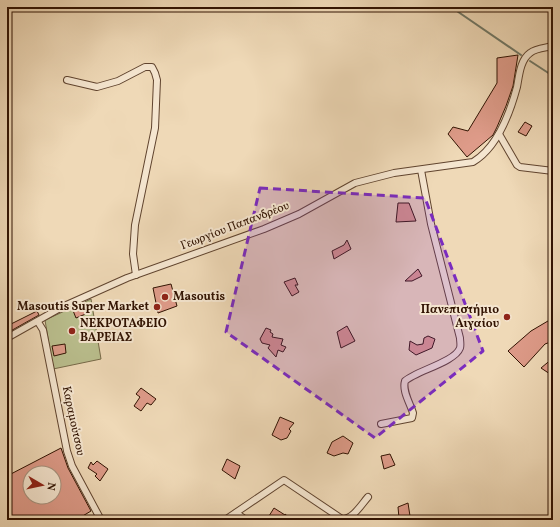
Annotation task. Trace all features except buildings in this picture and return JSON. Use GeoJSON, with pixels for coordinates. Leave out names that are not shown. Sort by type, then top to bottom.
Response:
{"type":"FeatureCollection","features":[{"type":"Feature","properties":{"kind":"street","name":"Γεωργίου Παπανδρέου"},"geometry":{"type":"LineString","coordinates":[[7,338],[38,322],[62,307],[136,275],[280,223],[355,183],[394,173],[473,162],[483,154],[499,134],[512,104],[522,67],[527,56],[538,49],[553,46]]}},
{"type":"Feature","properties":{"kind":"street"},"geometry":{"type":"LineString","coordinates":[[67,80],[96,88],[118,81],[145,67],[152,67],[155,73],[157,80],[155,128],[135,225],[133,254],[136,275]]}},
{"type":"Feature","properties":{"kind":"street"},"geometry":{"type":"LineString","coordinates":[[499,134],[520,167],[553,171]]}},
{"type":"Feature","properties":{"kind":"street"},"geometry":{"type":"LineString","coordinates":[[381,424],[412,418],[413,413],[405,392],[404,385],[406,381],[447,360],[460,348],[460,338],[431,224],[421,170]]}},
{"type":"Feature","properties":{"kind":"street","name":"Καραμούτσου"},"geometry":{"type":"LineString","coordinates":[[38,322],[43,330],[67,451],[72,466],[100,520]]}},
{"type":"Feature","properties":{"kind":"street"},"geometry":{"type":"LineString","coordinates":[[225,520],[284,480],[342,518],[351,516],[368,497]]}},
{"type":"Feature","properties":{"kind":"street"},"geometry":{"type":"LineString","coordinates":[[236,513],[246,520]]}},
{"type":"Feature","properties":{"kind":"highlighted area"},"geometry":{"type":"Polygon","coordinates":[[[260,188],[425,198],[483,351],[375,438],[226,332],[260,188]]]}},
{"type":"Feature","properties":{"kind":"green space"},"geometry":{"type":"Polygon","coordinates":[[[91,299],[101,359],[53,369],[45,320],[91,299]]]}},
{"type":"Feature","properties":{"kind":"waterway"},"geometry":{"type":"LineString","coordinates":[[451,7],[521,55]]}},
{"type":"Feature","properties":{"kind":"waterway"},"geometry":{"type":"LineString","coordinates":[[530,61],[553,76]]}},
{"type":"Feature","properties":{"kind":"place","name":"Masoutis"},"geometry":{"type":"Point","coordinates":[165,297]}},
{"type":"Feature","properties":{"kind":"place","name":"Masoutis Super Market"},"geometry":{"type":"Point","coordinates":[157,307]}},
{"type":"Feature","properties":{"kind":"place","name":"Πανεπιστήμιο Αιγαίου"},"geometry":{"type":"Point","coordinates":[507,317]}},
{"type":"Feature","properties":{"kind":"place","name":"ΝΕΚΡΟΤΑΦΕΙΟ ΒΑΡΕΙΑΣ"},"geometry":{"type":"Point","coordinates":[72,331]}}]}
